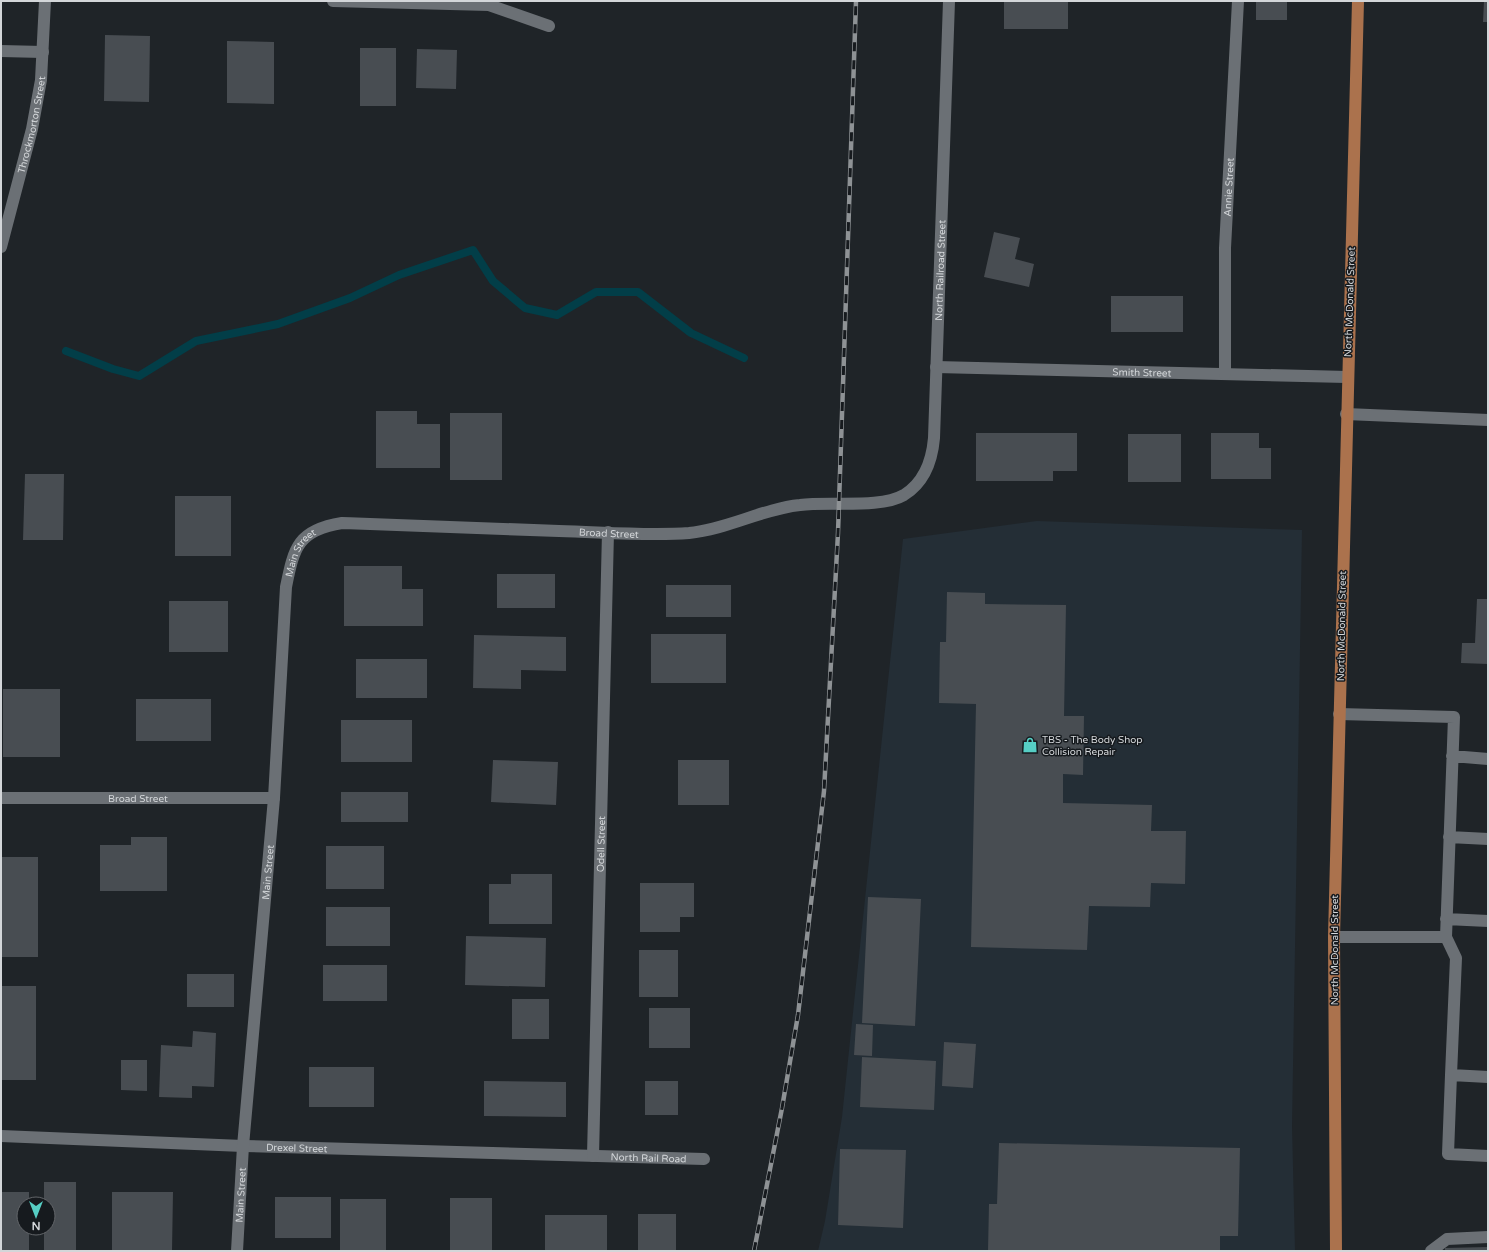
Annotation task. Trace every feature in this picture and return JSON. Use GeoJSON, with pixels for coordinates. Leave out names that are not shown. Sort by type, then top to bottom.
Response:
{"type":"FeatureCollection","features":[{"type":"Feature","properties":{"kind":"main road","name":"North McDonald Street"},"geometry":{"type":"LineString","coordinates":[[1336,1251],[1334,937],[1346,414],[1358,1]]}},
{"type":"Feature","properties":{"kind":"street","name":"Throckmorton Street"},"geometry":{"type":"LineString","coordinates":[[1,247],[32,129],[41,80],[45,1]]}},
{"type":"Feature","properties":{"kind":"street"},"geometry":{"type":"LineString","coordinates":[[332,1],[489,5],[549,26]]}},
{"type":"Feature","properties":{"kind":"street","name":"North Railroad Street"},"geometry":{"type":"LineString","coordinates":[[872,502],[887,501],[903,495],[917,484],[928,467],[934,442],[949,1]]}},
{"type":"Feature","properties":{"kind":"street","name":"Annie Street"},"geometry":{"type":"LineString","coordinates":[[1225,374],[1225,248],[1238,1]]}},
{"type":"Feature","properties":{"kind":"street"},"geometry":{"type":"LineString","coordinates":[[1,51],[43,52]]}},
{"type":"Feature","properties":{"kind":"street","name":"Smith Street"},"geometry":{"type":"LineString","coordinates":[[936,367],[1347,377]]}},
{"type":"Feature","properties":{"kind":"street"},"geometry":{"type":"LineString","coordinates":[[1346,414],[1488,420]]}},
{"type":"Feature","properties":{"kind":"street","name":"Broad Street"},"geometry":{"type":"LineString","coordinates":[[342,523],[608,532],[691,532],[720,528],[798,505],[872,502]]}},
{"type":"Feature","properties":{"kind":"street","name":"Main Street"},"geometry":{"type":"LineString","coordinates":[[237,1251],[243,1146],[274,798],[286,587],[291,560],[301,540],[322,526],[342,523]]}},
{"type":"Feature","properties":{"kind":"street","name":"Odell Street"},"geometry":{"type":"LineString","coordinates":[[593,1156],[608,532]]}},
{"type":"Feature","properties":{"kind":"street"},"geometry":{"type":"LineString","coordinates":[[1339,714],[1454,717],[1446,937],[1456,958],[1448,1154],[1488,1156]]}},
{"type":"Feature","properties":{"kind":"street"},"geometry":{"type":"LineString","coordinates":[[1452,756],[1488,759]]}},
{"type":"Feature","properties":{"kind":"street","name":"Broad Street"},"geometry":{"type":"LineString","coordinates":[[1,798],[274,798]]}},
{"type":"Feature","properties":{"kind":"street"},"geometry":{"type":"LineString","coordinates":[[1449,837],[1488,839]]}},
{"type":"Feature","properties":{"kind":"street"},"geometry":{"type":"LineString","coordinates":[[1446,919],[1488,921]]}},
{"type":"Feature","properties":{"kind":"street"},"geometry":{"type":"LineString","coordinates":[[1334,937],[1446,937]]}},
{"type":"Feature","properties":{"kind":"street"},"geometry":{"type":"LineString","coordinates":[[1451,1075],[1488,1077]]}},
{"type":"Feature","properties":{"kind":"street","name":"Drexel Street"},"geometry":{"type":"LineString","coordinates":[[1,1136],[243,1146],[593,1156]]}},
{"type":"Feature","properties":{"kind":"street","name":"North Rail Road"},"geometry":{"type":"LineString","coordinates":[[593,1156],[704,1159]]}},
{"type":"Feature","properties":{"kind":"street"},"geometry":{"type":"LineString","coordinates":[[1432,1251],[1447,1239],[1488,1237]]}},
{"type":"Feature","properties":{"kind":"shaded area"},"geometry":{"type":"Polygon","coordinates":[[[1037,521],[1302,530],[1292,1126],[1295,1251],[818,1251],[825,1221],[842,1117],[903,539],[1037,521]]]}},
{"type":"Feature","properties":{"kind":"building"},"geometry":{"type":"Polygon","coordinates":[[[1004,1],[1068,1],[1068,29],[1004,29],[1004,1]]]}},
{"type":"Feature","properties":{"kind":"building"},"geometry":{"type":"Polygon","coordinates":[[[1256,1],[1287,1],[1287,20],[1256,20],[1256,1]]]}},
{"type":"Feature","properties":{"kind":"building"},"geometry":{"type":"Polygon","coordinates":[[[1484,1],[1488,1],[1488,22],[1483,22],[1484,1]]]}},
{"type":"Feature","properties":{"kind":"building"},"geometry":{"type":"Polygon","coordinates":[[[105,35],[150,36],[149,102],[104,101],[105,35]]]}},
{"type":"Feature","properties":{"kind":"building"},"geometry":{"type":"Polygon","coordinates":[[[227,41],[274,42],[274,104],[227,103],[227,41]]]}},
{"type":"Feature","properties":{"kind":"building"},"geometry":{"type":"Polygon","coordinates":[[[360,48],[396,48],[396,106],[360,106],[360,48]]]}},
{"type":"Feature","properties":{"kind":"building"},"geometry":{"type":"Polygon","coordinates":[[[417,49],[457,50],[456,89],[416,88],[417,49]]]}},
{"type":"Feature","properties":{"kind":"building"},"geometry":{"type":"Polygon","coordinates":[[[994,232],[1020,238],[1015,259],[1034,264],[1029,287],[984,277],[994,232]]]}},
{"type":"Feature","properties":{"kind":"building"},"geometry":{"type":"Polygon","coordinates":[[[1111,296],[1183,296],[1183,332],[1111,332],[1111,296]]]}},
{"type":"Feature","properties":{"kind":"building"},"geometry":{"type":"Polygon","coordinates":[[[376,411],[417,411],[417,424],[440,424],[440,468],[376,468],[376,411]]]}},
{"type":"Feature","properties":{"kind":"building"},"geometry":{"type":"Polygon","coordinates":[[[450,413],[502,413],[502,480],[450,480],[450,413]]]}},
{"type":"Feature","properties":{"kind":"building"},"geometry":{"type":"Polygon","coordinates":[[[976,433],[1077,433],[1077,471],[1053,471],[1053,481],[976,481],[976,433]]]}},
{"type":"Feature","properties":{"kind":"building"},"geometry":{"type":"Polygon","coordinates":[[[1211,433],[1259,433],[1259,448],[1271,448],[1271,479],[1211,479],[1211,433]]]}},
{"type":"Feature","properties":{"kind":"building"},"geometry":{"type":"Polygon","coordinates":[[[1128,434],[1181,434],[1181,482],[1128,482],[1128,434]]]}},
{"type":"Feature","properties":{"kind":"building"},"geometry":{"type":"Polygon","coordinates":[[[25,474],[64,474],[63,540],[23,540],[25,474]]]}},
{"type":"Feature","properties":{"kind":"building"},"geometry":{"type":"Polygon","coordinates":[[[175,496],[231,496],[231,556],[175,556],[175,496]]]}},
{"type":"Feature","properties":{"kind":"building"},"geometry":{"type":"Polygon","coordinates":[[[344,566],[402,566],[402,589],[423,589],[423,626],[344,626],[344,566]]]}},
{"type":"Feature","properties":{"kind":"building"},"geometry":{"type":"Polygon","coordinates":[[[497,574],[555,574],[555,608],[497,608],[497,574]]]}},
{"type":"Feature","properties":{"kind":"building"},"geometry":{"type":"Polygon","coordinates":[[[666,585],[731,585],[731,617],[666,617],[666,585]]]}},
{"type":"Feature","properties":{"kind":"building","name":"TBS - The Body Shop Collision Repair"},"geometry":{"type":"Polygon","coordinates":[[[947,592],[985,593],[985,604],[1066,605],[1064,716],[1084,716],[1083,775],[1063,774],[1063,803],[1152,805],[1151,831],[1186,831],[1185,884],[1151,883],[1150,907],[1089,906],[1087,950],[971,947],[976,704],[939,703],[940,642],[946,642],[947,592]]]}},
{"type":"Feature","properties":{"kind":"building"},"geometry":{"type":"Polygon","coordinates":[[[1477,599],[1488,599],[1488,664],[1461,663],[1462,643],[1475,643],[1477,599]]]}},
{"type":"Feature","properties":{"kind":"building"},"geometry":{"type":"Polygon","coordinates":[[[169,601],[228,601],[228,652],[169,652],[169,601]]]}},
{"type":"Feature","properties":{"kind":"building"},"geometry":{"type":"Polygon","coordinates":[[[651,634],[726,634],[726,683],[651,683],[651,634]]]}},
{"type":"Feature","properties":{"kind":"building"},"geometry":{"type":"Polygon","coordinates":[[[474,635],[566,637],[566,671],[521,670],[521,689],[473,688],[474,635]]]}},
{"type":"Feature","properties":{"kind":"building"},"geometry":{"type":"Polygon","coordinates":[[[356,659],[427,659],[427,698],[356,698],[356,659]]]}},
{"type":"Feature","properties":{"kind":"building"},"geometry":{"type":"Polygon","coordinates":[[[3,689],[60,689],[60,757],[3,757],[3,689]]]}},
{"type":"Feature","properties":{"kind":"building"},"geometry":{"type":"Polygon","coordinates":[[[136,699],[211,699],[211,741],[136,741],[136,699]]]}},
{"type":"Feature","properties":{"kind":"building"},"geometry":{"type":"Polygon","coordinates":[[[341,720],[412,720],[412,762],[341,762],[341,720]]]}},
{"type":"Feature","properties":{"kind":"building"},"geometry":{"type":"Polygon","coordinates":[[[493,760],[558,762],[556,805],[491,802],[493,760]]]}},
{"type":"Feature","properties":{"kind":"building"},"geometry":{"type":"Polygon","coordinates":[[[678,760],[729,760],[729,805],[678,805],[678,760]]]}},
{"type":"Feature","properties":{"kind":"building"},"geometry":{"type":"Polygon","coordinates":[[[341,792],[408,792],[408,822],[341,822],[341,792]]]}},
{"type":"Feature","properties":{"kind":"building"},"geometry":{"type":"Polygon","coordinates":[[[131,837],[167,837],[167,891],[100,891],[100,845],[131,845],[131,837]]]}},
{"type":"Feature","properties":{"kind":"building"},"geometry":{"type":"Polygon","coordinates":[[[326,846],[384,846],[384,889],[326,889],[326,846]]]}},
{"type":"Feature","properties":{"kind":"building"},"geometry":{"type":"Polygon","coordinates":[[[1,857],[38,857],[38,957],[1,957],[1,857]]]}},
{"type":"Feature","properties":{"kind":"building"},"geometry":{"type":"Polygon","coordinates":[[[511,874],[552,874],[552,924],[489,924],[489,884],[511,884],[511,874]]]}},
{"type":"Feature","properties":{"kind":"building"},"geometry":{"type":"Polygon","coordinates":[[[640,883],[694,883],[694,917],[680,917],[680,932],[640,932],[640,883]]]}},
{"type":"Feature","properties":{"kind":"building"},"geometry":{"type":"Polygon","coordinates":[[[868,897],[921,899],[915,1026],[862,1023],[868,897]]]}},
{"type":"Feature","properties":{"kind":"building"},"geometry":{"type":"Polygon","coordinates":[[[326,907],[390,907],[390,946],[326,946],[326,907]]]}},
{"type":"Feature","properties":{"kind":"building"},"geometry":{"type":"Polygon","coordinates":[[[466,936],[546,938],[545,987],[465,985],[466,936]]]}},
{"type":"Feature","properties":{"kind":"building"},"geometry":{"type":"Polygon","coordinates":[[[639,950],[678,950],[678,997],[639,997],[639,950]]]}},
{"type":"Feature","properties":{"kind":"building"},"geometry":{"type":"Polygon","coordinates":[[[323,965],[387,965],[387,1001],[323,1001],[323,965]]]}},
{"type":"Feature","properties":{"kind":"building"},"geometry":{"type":"Polygon","coordinates":[[[187,974],[234,974],[234,1007],[187,1007],[187,974]]]}},
{"type":"Feature","properties":{"kind":"building"},"geometry":{"type":"Polygon","coordinates":[[[1,986],[36,986],[36,1080],[1,1080],[1,986]]]}},
{"type":"Feature","properties":{"kind":"building"},"geometry":{"type":"Polygon","coordinates":[[[512,999],[549,999],[549,1039],[512,1039],[512,999]]]}},
{"type":"Feature","properties":{"kind":"building"},"geometry":{"type":"Polygon","coordinates":[[[649,1008],[690,1008],[690,1048],[649,1048],[649,1008]]]}},
{"type":"Feature","properties":{"kind":"building"},"geometry":{"type":"Polygon","coordinates":[[[856,1024],[873,1025],[872,1056],[854,1055],[856,1024]]]}},
{"type":"Feature","properties":{"kind":"building"},"geometry":{"type":"Polygon","coordinates":[[[193,1031],[216,1033],[214,1087],[192,1086],[192,1098],[159,1097],[161,1045],[192,1047],[193,1031]]]}},
{"type":"Feature","properties":{"kind":"building"},"geometry":{"type":"Polygon","coordinates":[[[944,1042],[976,1044],[973,1088],[942,1086],[944,1042]]]}},
{"type":"Feature","properties":{"kind":"building"},"geometry":{"type":"Polygon","coordinates":[[[862,1057],[936,1061],[934,1110],[860,1107],[862,1057]]]}},
{"type":"Feature","properties":{"kind":"building"},"geometry":{"type":"Polygon","coordinates":[[[121,1060],[147,1060],[147,1091],[121,1090],[121,1060]]]}},
{"type":"Feature","properties":{"kind":"building"},"geometry":{"type":"Polygon","coordinates":[[[309,1067],[374,1067],[374,1107],[309,1107],[309,1067]]]}},
{"type":"Feature","properties":{"kind":"building"},"geometry":{"type":"Polygon","coordinates":[[[484,1081],[566,1082],[566,1117],[484,1116],[484,1081]]]}},
{"type":"Feature","properties":{"kind":"building"},"geometry":{"type":"Polygon","coordinates":[[[645,1081],[678,1081],[678,1115],[645,1115],[645,1081]]]}},
{"type":"Feature","properties":{"kind":"building"},"geometry":{"type":"Polygon","coordinates":[[[999,1143],[1240,1148],[1238,1236],[1220,1236],[1220,1251],[988,1251],[989,1204],[997,1204],[999,1143]]]}},
{"type":"Feature","properties":{"kind":"building"},"geometry":{"type":"Polygon","coordinates":[[[840,1149],[906,1150],[903,1228],[838,1225],[840,1149]]]}},
{"type":"Feature","properties":{"kind":"building"},"geometry":{"type":"Polygon","coordinates":[[[44,1182],[76,1182],[76,1251],[44,1251],[44,1236],[56,1236],[56,1196],[44,1196],[44,1182]]]}},
{"type":"Feature","properties":{"kind":"building"},"geometry":{"type":"Polygon","coordinates":[[[1,1192],[29,1192],[29,1196],[16,1196],[16,1236],[29,1236],[29,1251],[1,1251],[1,1192]]]}},
{"type":"Feature","properties":{"kind":"building"},"geometry":{"type":"Polygon","coordinates":[[[112,1192],[173,1192],[172,1251],[112,1251],[112,1192]]]}},
{"type":"Feature","properties":{"kind":"building"},"geometry":{"type":"Polygon","coordinates":[[[275,1197],[331,1197],[331,1238],[275,1238],[275,1197]]]}},
{"type":"Feature","properties":{"kind":"building"},"geometry":{"type":"Polygon","coordinates":[[[450,1198],[492,1198],[492,1251],[450,1251],[450,1198]]]}},
{"type":"Feature","properties":{"kind":"building"},"geometry":{"type":"Polygon","coordinates":[[[340,1199],[386,1199],[386,1251],[340,1251],[340,1199]]]}},
{"type":"Feature","properties":{"kind":"building"},"geometry":{"type":"Polygon","coordinates":[[[638,1214],[676,1214],[676,1251],[638,1251],[638,1214]]]}},
{"type":"Feature","properties":{"kind":"building"},"geometry":{"type":"Polygon","coordinates":[[[545,1215],[607,1215],[607,1251],[545,1251],[545,1215]]]}},
{"type":"Feature","properties":{"kind":"building"},"geometry":{"type":"Polygon","coordinates":[[[1488,1247],[1488,1251],[1445,1251],[1445,1248],[1488,1247]]]}},
{"type":"Feature","properties":{"kind":"waterway"},"geometry":{"type":"LineString","coordinates":[[66,351],[113,369],[139,376],[196,341],[278,324],[350,298],[399,275],[473,250],[493,281],[525,308],[557,315],[596,292],[638,292],[691,333],[744,358]]}},
{"type":"Feature","properties":{"kind":"railway"},"geometry":{"type":"LineString","coordinates":[[754,1251],[782,1108],[798,1015],[824,791],[838,533],[856,1]]}},
{"type":"Feature","properties":{"kind":"place","name":"TBS - The Body Shop Collision Repair"},"geometry":{"type":"Point","coordinates":[1030,745]}}]}
